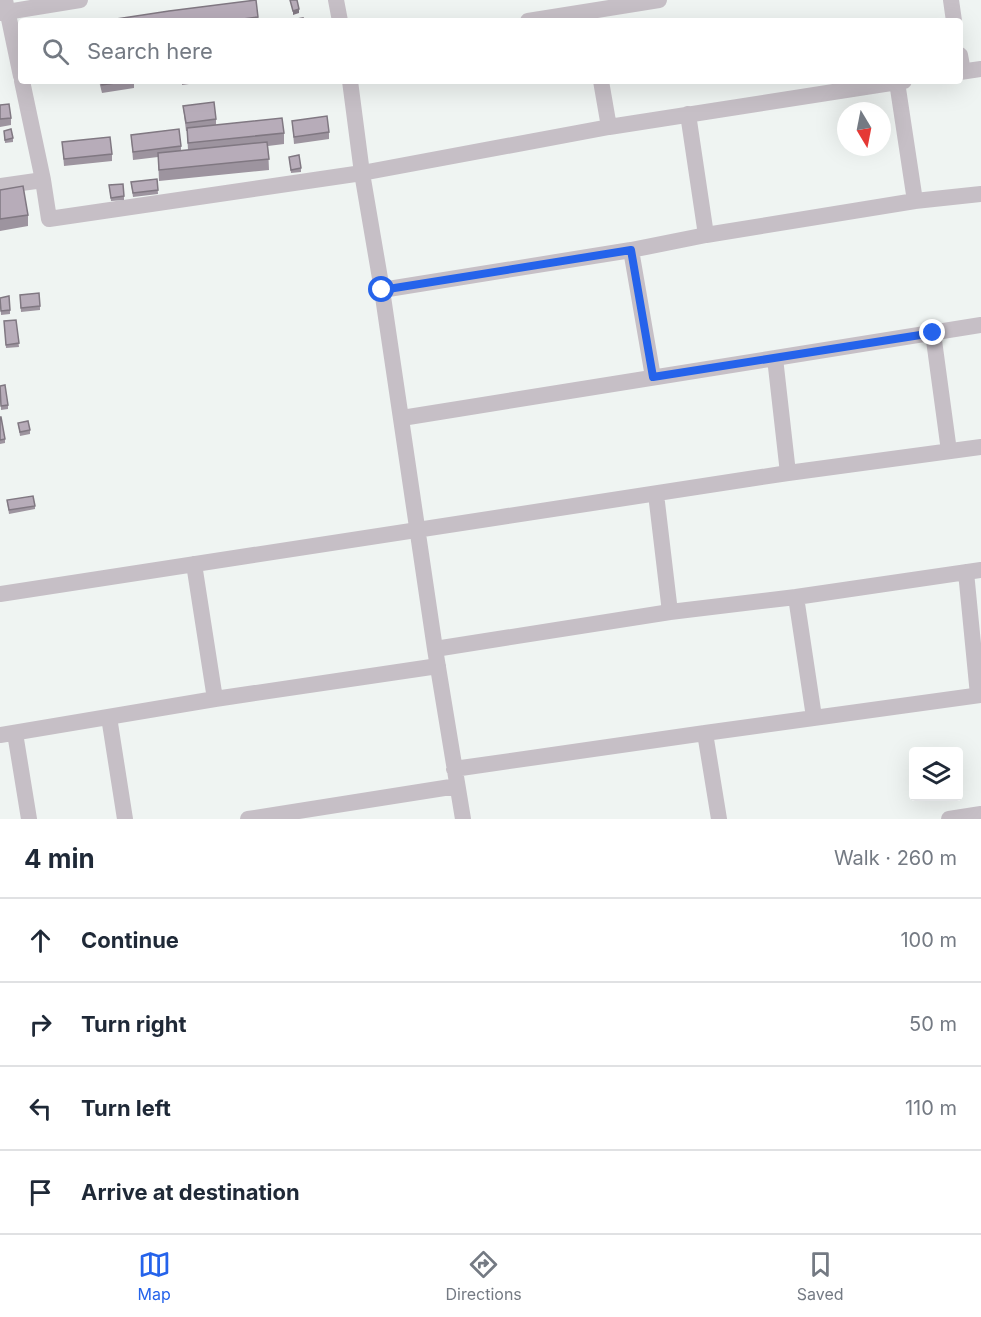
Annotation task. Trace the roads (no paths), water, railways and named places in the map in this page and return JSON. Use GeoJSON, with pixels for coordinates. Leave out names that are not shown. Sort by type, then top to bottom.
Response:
{"type":"FeatureCollection","features":[{"type":"Feature","properties":{"kind":"street"},"geometry":{"type":"LineString","coordinates":[[18,64],[4,8],[80,0]]}},
{"type":"Feature","properties":{"kind":"street"},"geometry":{"type":"LineString","coordinates":[[336,0],[339,18]]}},
{"type":"Feature","properties":{"kind":"street"},"geometry":{"type":"LineString","coordinates":[[537,18],[572,7],[591,16],[659,0]]}},
{"type":"Feature","properties":{"kind":"street"},"geometry":{"type":"LineString","coordinates":[[951,0],[954,18]]}},
{"type":"Feature","properties":{"kind":"street"},"geometry":{"type":"LineString","coordinates":[[963,66],[981,69]]}},
{"type":"Feature","properties":{"kind":"street"},"geometry":{"type":"LineString","coordinates":[[23,84],[49,219],[362,173],[609,127],[887,84]]}},
{"type":"Feature","properties":{"kind":"street"},"geometry":{"type":"LineString","coordinates":[[350,84],[362,173],[463,819]]}},
{"type":"Feature","properties":{"kind":"street"},"geometry":{"type":"LineString","coordinates":[[602,84],[609,127]]}},
{"type":"Feature","properties":{"kind":"street"},"geometry":{"type":"LineString","coordinates":[[900,84],[915,201]]}},
{"type":"Feature","properties":{"kind":"street"},"geometry":{"type":"LineString","coordinates":[[688,114],[706,236]]}},
{"type":"Feature","properties":{"kind":"street"},"geometry":{"type":"LineString","coordinates":[[0,186],[43,180]]}},
{"type":"Feature","properties":{"kind":"street"},"geometry":{"type":"LineString","coordinates":[[382,290],[915,201],[981,194]]}},
{"type":"Feature","properties":{"kind":"street"},"geometry":{"type":"LineString","coordinates":[[631,250],[653,377]]}},
{"type":"Feature","properties":{"kind":"street"},"geometry":{"type":"LineString","coordinates":[[402,418],[981,326]]}},
{"type":"Feature","properties":{"kind":"street"},"geometry":{"type":"LineString","coordinates":[[933,333],[949,451]]}},
{"type":"Feature","properties":{"kind":"street"},"geometry":{"type":"LineString","coordinates":[[775,358],[788,473]]}},
{"type":"Feature","properties":{"kind":"street"},"geometry":{"type":"LineString","coordinates":[[0,594],[788,473],[981,447]]}},
{"type":"Feature","properties":{"kind":"street"},"geometry":{"type":"LineString","coordinates":[[656,495],[670,612]]}},
{"type":"Feature","properties":{"kind":"street"},"geometry":{"type":"LineString","coordinates":[[194,564],[215,699]]}},
{"type":"Feature","properties":{"kind":"street"},"geometry":{"type":"LineString","coordinates":[[29,819],[7,734],[215,699],[670,612],[796,597],[974,571],[980,695],[705,732],[248,819]]}},
{"type":"Feature","properties":{"kind":"street"},"geometry":{"type":"LineString","coordinates":[[796,597],[814,717]]}},
{"type":"Feature","properties":{"kind":"street"},"geometry":{"type":"LineString","coordinates":[[109,717],[125,819]]}},
{"type":"Feature","properties":{"kind":"street"},"geometry":{"type":"LineString","coordinates":[[705,732],[719,819]]}},
{"type":"Feature","properties":{"kind":"street"},"geometry":{"type":"LineString","coordinates":[[949,819],[981,814]]}}]}
